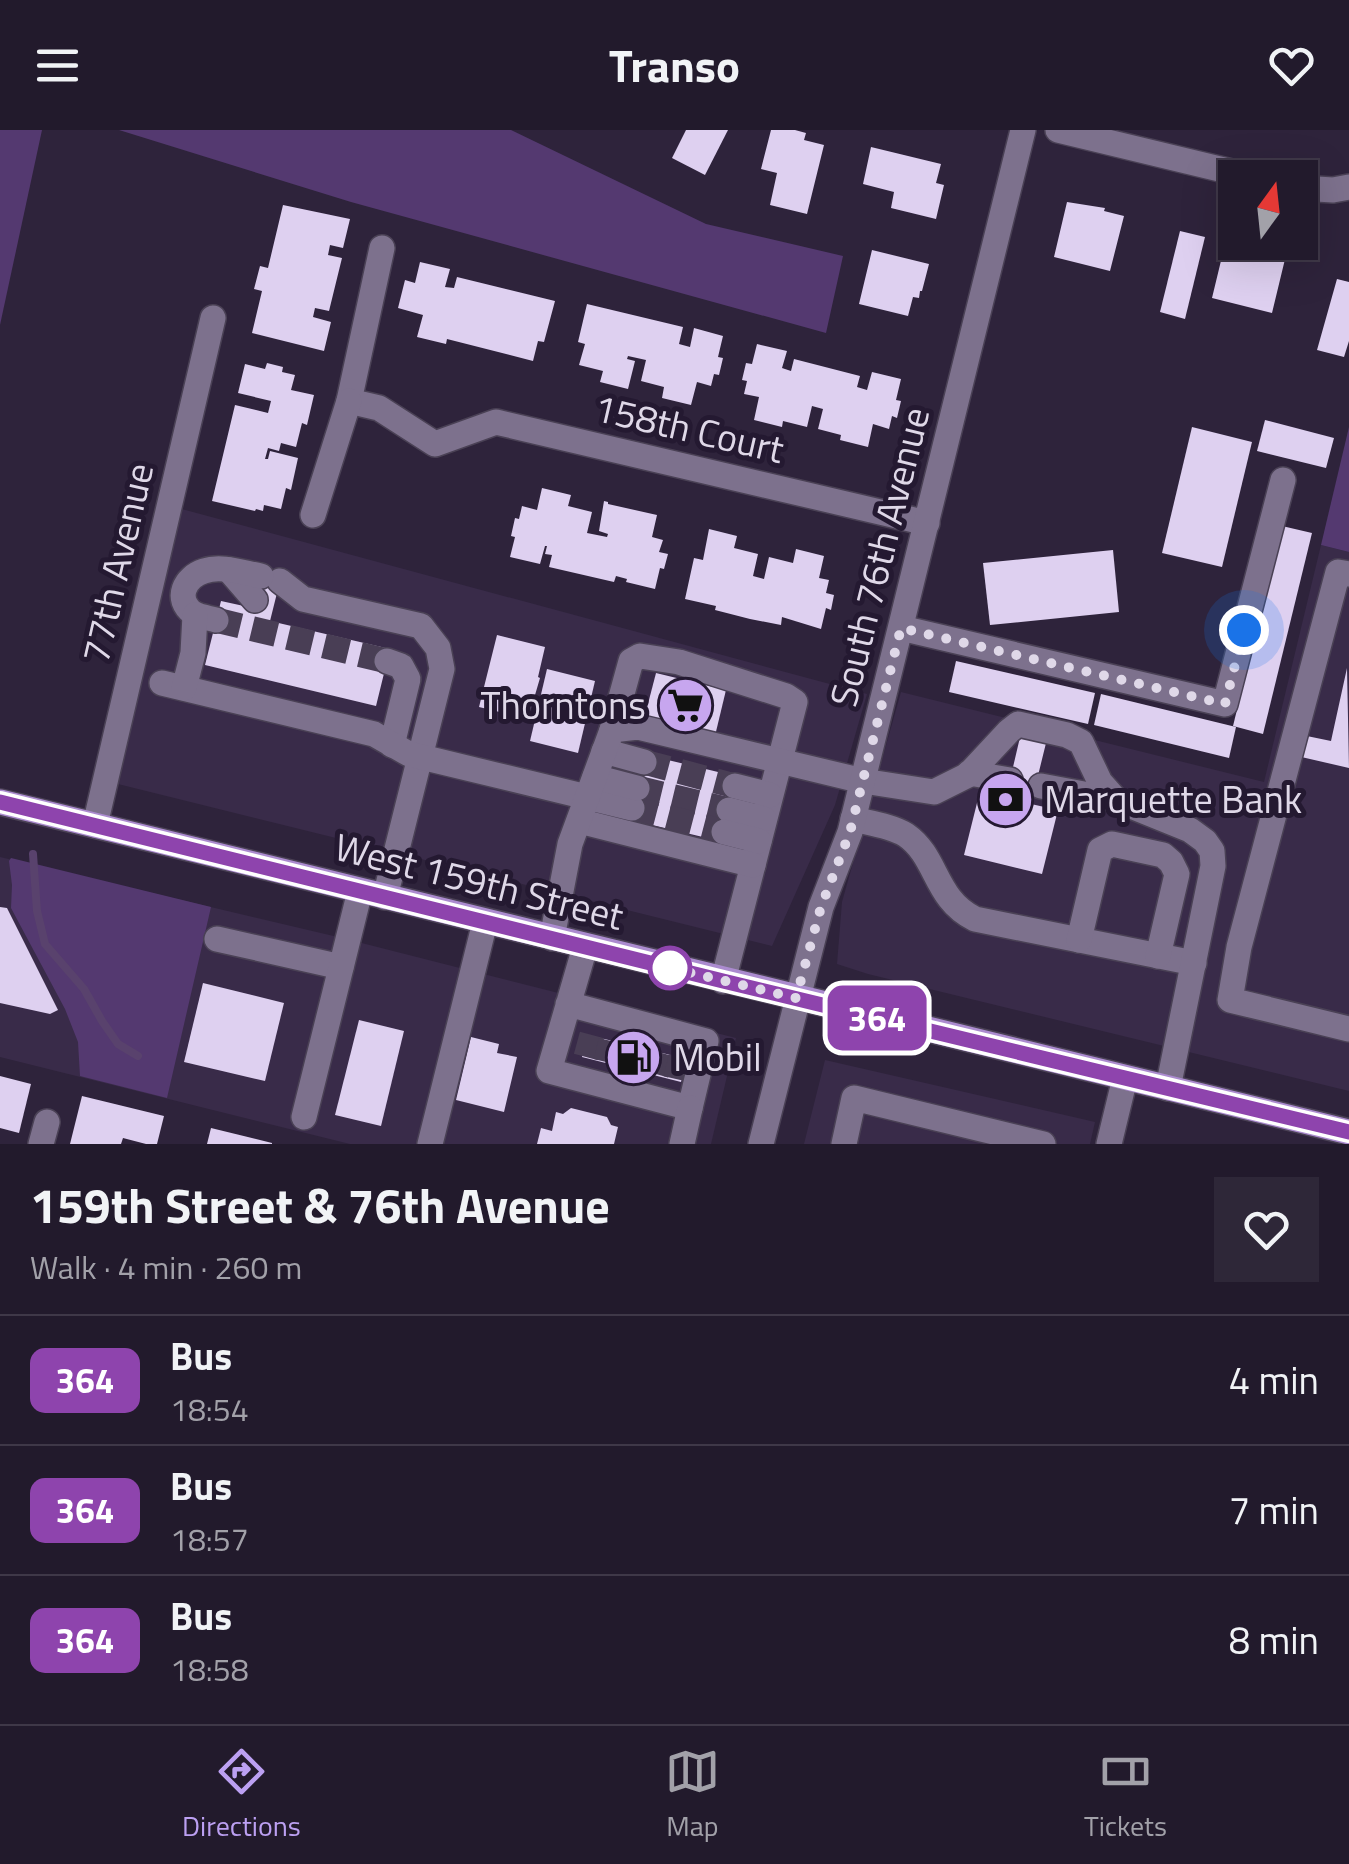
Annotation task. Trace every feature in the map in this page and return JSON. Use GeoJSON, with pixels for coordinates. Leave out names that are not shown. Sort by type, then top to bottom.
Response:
{"type":"FeatureCollection","features":[{"type":"Feature","properties":{"kind":"main road","name":"West 159th Street"},"geometry":{"type":"LineString","coordinates":[[0,802],[1349,1132]]}},
{"type":"Feature","properties":{"kind":"street","name":"South 76th Avenue"},"geometry":{"type":"LineString","coordinates":[[761,1144],[821,907],[853,819],[1023,130]]}},
{"type":"Feature","properties":{"kind":"street"},"geometry":{"type":"LineString","coordinates":[[1058,130],[1218,169]]}},
{"type":"Feature","properties":{"kind":"street"},"geometry":{"type":"LineString","coordinates":[[1318,189],[1349,187]]}},
{"type":"Feature","properties":{"kind":"street"},"geometry":{"type":"LineString","coordinates":[[314,515],[350,402],[382,248]]}},
{"type":"Feature","properties":{"kind":"street","name":"77th Avenue"},"geometry":{"type":"LineString","coordinates":[[95,826],[212,318]]}},
{"type":"Feature","properties":{"kind":"street","name":"158th Court"},"geometry":{"type":"LineString","coordinates":[[350,402],[379,408],[435,444],[496,422],[927,523]]}},
{"type":"Feature","properties":{"kind":"street"},"geometry":{"type":"LineString","coordinates":[[901,628],[1225,704],[1283,480]]}},
{"type":"Feature","properties":{"kind":"street"},"geometry":{"type":"LineString","coordinates":[[304,1116],[341,967],[372,894],[419,756],[429,729],[442,670],[438,648],[421,626],[267,591],[229,570],[202,571],[186,582],[182,592],[184,603],[206,617],[173,686],[374,734],[408,754],[419,756],[587,798],[762,830]]}},
{"type":"Feature","properties":{"kind":"street"},"geometry":{"type":"LineString","coordinates":[[1349,574],[1338,572],[1239,947],[1230,1000],[1349,1029]]}},
{"type":"Feature","properties":{"kind":"street"},"geometry":{"type":"LineString","coordinates":[[552,938],[570,844],[608,741],[631,661],[640,656],[679,662],[795,702],[723,981]]}},
{"type":"Feature","properties":{"kind":"street"},"geometry":{"type":"LineString","coordinates":[[387,662],[400,666],[408,679],[392,744]]}},
{"type":"Feature","properties":{"kind":"street"},"geometry":{"type":"LineString","coordinates":[[608,741],[638,727],[862,781],[934,792],[969,774],[1018,724],[1081,742],[1100,782],[1116,800]]}},
{"type":"Feature","properties":{"kind":"street"},"geometry":{"type":"LineString","coordinates":[[608,741],[644,762]]}},
{"type":"Feature","properties":{"kind":"street"},"geometry":{"type":"LineString","coordinates":[[969,774],[1010,780]]}},
{"type":"Feature","properties":{"kind":"street"},"geometry":{"type":"LineString","coordinates":[[1042,786],[1116,800],[1190,830],[1212,851],[1213,866],[1168,1088]]}},
{"type":"Feature","properties":{"kind":"street"},"geometry":{"type":"LineString","coordinates":[[587,798],[635,798]]}},
{"type":"Feature","properties":{"kind":"street"},"geometry":{"type":"LineString","coordinates":[[762,830],[730,810],[762,830]]}},
{"type":"Feature","properties":{"kind":"street"},"geometry":{"type":"LineString","coordinates":[[853,819],[904,833],[919,847],[950,902],[975,919],[1194,963]]}},
{"type":"Feature","properties":{"kind":"street"},"geometry":{"type":"LineString","coordinates":[[1080,940],[1100,850],[1112,844],[1126,846],[1163,855],[1172,862],[1176,874],[1158,956]]}},
{"type":"Feature","properties":{"kind":"street"},"geometry":{"type":"LineString","coordinates":[[430,1144],[485,922]]}},
{"type":"Feature","properties":{"kind":"street"},"geometry":{"type":"LineString","coordinates":[[216,939],[341,967]]}},
{"type":"Feature","properties":{"kind":"street"},"geometry":{"type":"LineString","coordinates":[[585,946],[550,1071],[610,1051],[671,1071]]}},
{"type":"Feature","properties":{"kind":"street"},"geometry":{"type":"LineString","coordinates":[[568,1004],[610,1051],[671,1071]]}},
{"type":"Feature","properties":{"kind":"street"},"geometry":{"type":"LineString","coordinates":[[671,1071],[682,1144]]}},
{"type":"Feature","properties":{"kind":"street"},"geometry":{"type":"LineString","coordinates":[[1108,1144],[1125,1078]]}},
{"type":"Feature","properties":{"kind":"street"},"geometry":{"type":"LineString","coordinates":[[844,1144],[854,1098],[1044,1144]]}},
{"type":"Feature","properties":{"kind":"shaded area"},"geometry":{"type":"Polygon","coordinates":[[[0,130],[42,130],[0,325],[0,130]]]}},
{"type":"Feature","properties":{"kind":"shaded area"},"geometry":{"type":"Polygon","coordinates":[[[119,130],[511,130],[706,224],[843,256],[826,333],[351,202],[119,130]]]}},
{"type":"Feature","properties":{"kind":"shaded area"},"geometry":{"type":"Polygon","coordinates":[[[1349,427],[1349,552],[1321,545],[1349,427]]]}},
{"type":"Feature","properties":{"kind":"shaded area"},"geometry":{"type":"Polygon","coordinates":[[[178,508],[867,694],[835,805],[772,946],[118,784],[178,508]]]}},
{"type":"Feature","properties":{"kind":"shaded area"},"geometry":{"type":"Polygon","coordinates":[[[1321,545],[1349,552],[1349,1091],[837,964],[842,902],[901,692],[1264,782],[1321,545]]]}},
{"type":"Feature","properties":{"kind":"shaded area"},"geometry":{"type":"Polygon","coordinates":[[[0,857],[342,938],[736,1038],[711,1144],[350,1144],[0,1057],[0,857]]]}},
{"type":"Feature","properties":{"kind":"shaded area"},"geometry":{"type":"Polygon","coordinates":[[[11,858],[211,907],[167,1098],[80,1076],[78,1042],[65,1009],[11,908],[11,858]]]}},
{"type":"Feature","properties":{"kind":"shaded area"},"geometry":{"type":"Polygon","coordinates":[[[825,1060],[1095,1122],[1090,1144],[804,1144],[825,1060]]]}},
{"type":"Feature","properties":{"kind":"building"},"geometry":{"type":"Polygon","coordinates":[[[686,130],[728,130],[705,175],[672,158],[686,130]]]}},
{"type":"Feature","properties":{"kind":"building"},"geometry":{"type":"Polygon","coordinates":[[[771,130],[806,133],[804,140],[824,145],[807,214],[770,205],[777,173],[761,169],[771,130]]]}},
{"type":"Feature","properties":{"kind":"building"},"geometry":{"type":"Polygon","coordinates":[[[871,147],[941,164],[936,183],[944,185],[936,219],[891,208],[894,192],[863,184],[871,147]]]}},
{"type":"Feature","properties":{"kind":"building"},"geometry":{"type":"Polygon","coordinates":[[[1067,202],[1105,208],[1104,211],[1124,216],[1110,271],[1054,257],[1067,202]]]}},
{"type":"Feature","properties":{"kind":"building"},"geometry":{"type":"Polygon","coordinates":[[[283,205],[350,219],[343,248],[330,245],[328,255],[342,258],[329,311],[315,308],[313,317],[331,322],[324,351],[252,333],[262,291],[254,289],[260,266],[268,268],[283,205]]]}},
{"type":"Feature","properties":{"kind":"building"},"geometry":{"type":"Polygon","coordinates":[[[1180,231],[1205,237],[1185,319],[1160,312],[1180,231]]]}},
{"type":"Feature","properties":{"kind":"building"},"geometry":{"type":"Polygon","coordinates":[[[872,250],[929,264],[922,291],[919,298],[913,297],[908,316],[859,304],[872,250]]]}},
{"type":"Feature","properties":{"kind":"building"},"geometry":{"type":"Polygon","coordinates":[[[1221,260],[1285,260],[1272,313],[1212,298],[1221,260]]]}},
{"type":"Feature","properties":{"kind":"building"},"geometry":{"type":"Polygon","coordinates":[[[420,262],[450,269],[445,287],[454,288],[457,277],[555,301],[544,342],[538,341],[533,361],[447,339],[446,344],[417,337],[423,315],[398,308],[405,280],[415,283],[420,262]]]}},
{"type":"Feature","properties":{"kind":"building"},"geometry":{"type":"Polygon","coordinates":[[[1337,279],[1349,282],[1349,341],[1344,357],[1317,350],[1337,279]]]}},
{"type":"Feature","properties":{"kind":"building"},"geometry":{"type":"Polygon","coordinates":[[[587,304],[683,327],[679,344],[690,347],[694,328],[723,336],[719,375],[714,374],[711,386],[697,382],[691,405],[662,398],[664,387],[641,381],[646,360],[628,356],[627,359],[635,361],[628,389],[600,382],[603,371],[579,365],[585,344],[578,342],[587,304]]]}},
{"type":"Feature","properties":{"kind":"building"},"geometry":{"type":"Polygon","coordinates":[[[757,344],[787,351],[782,368],[791,371],[794,359],[860,376],[857,387],[867,390],[872,372],[901,379],[897,418],[892,416],[889,429],[873,424],[868,447],[818,429],[823,409],[812,406],[807,427],[783,421],[782,427],[754,420],[759,397],[744,394],[747,381],[742,380],[746,363],[752,364],[757,344]]]}},
{"type":"Feature","properties":{"kind":"building"},"geometry":{"type":"Polygon","coordinates":[[[267,363],[295,375],[291,390],[314,395],[307,425],[302,423],[296,447],[281,443],[279,451],[268,448],[265,459],[270,451],[298,458],[291,490],[286,488],[281,509],[264,505],[263,511],[255,511],[212,501],[235,405],[268,413],[271,401],[238,393],[245,364],[265,369],[267,363]]]}},
{"type":"Feature","properties":{"kind":"building"},"geometry":{"type":"Polygon","coordinates":[[[1265,420],[1334,438],[1326,468],[1257,451],[1265,420]]]}},
{"type":"Feature","properties":{"kind":"building"},"geometry":{"type":"Polygon","coordinates":[[[1192,427],[1252,442],[1222,567],[1162,553],[1192,427]]]}},
{"type":"Feature","properties":{"kind":"building"},"geometry":{"type":"Polygon","coordinates":[[[542,488],[571,495],[568,506],[592,512],[587,533],[607,537],[599,531],[604,501],[657,515],[652,537],[663,540],[659,552],[668,554],[655,589],[616,576],[614,582],[549,567],[552,555],[545,554],[547,546],[540,564],[510,557],[515,518],[519,519],[522,506],[537,510],[542,488]]]}},
{"type":"Feature","properties":{"kind":"building"},"geometry":{"type":"Polygon","coordinates":[[[1282,526],[1312,533],[1263,734],[1233,726],[1282,526]]]}},
{"type":"Feature","properties":{"kind":"building"},"geometry":{"type":"Polygon","coordinates":[[[709,529],[737,536],[734,548],[758,554],[753,576],[764,579],[769,557],[793,563],[796,549],[824,556],[819,578],[829,580],[826,593],[834,595],[821,629],[782,617],[781,625],[750,619],[685,599],[694,558],[703,560],[709,529]]]}},
{"type":"Feature","properties":{"kind":"building"},"geometry":{"type":"Polygon","coordinates":[[[1113,550],[1119,612],[990,625],[983,563],[1113,550]]]}},
{"type":"Feature","properties":{"kind":"building"},"geometry":{"type":"Polygon","coordinates":[[[262,569],[282,573],[270,621],[390,649],[376,706],[205,665],[221,601],[253,608],[262,569]]]}},
{"type":"Feature","properties":{"kind":"building"},"geometry":{"type":"Polygon","coordinates":[[[497,635],[545,647],[528,719],[479,707],[497,635]]]}},
{"type":"Feature","properties":{"kind":"building"},"geometry":{"type":"Polygon","coordinates":[[[956,661],[1095,693],[1088,724],[949,692],[956,661]]]}},
{"type":"Feature","properties":{"kind":"building"},"geometry":{"type":"Polygon","coordinates":[[[1347,668],[1349,768],[1297,756],[1302,735],[1331,741],[1347,668]]]}},
{"type":"Feature","properties":{"kind":"building"},"geometry":{"type":"Polygon","coordinates":[[[547,669],[595,681],[578,753],[530,741],[547,669]]]}},
{"type":"Feature","properties":{"kind":"building","name":"Thorntons"},"geometry":{"type":"Polygon","coordinates":[[[656,673],[726,690],[714,740],[643,723],[656,673]]]}},
{"type":"Feature","properties":{"kind":"building"},"geometry":{"type":"Polygon","coordinates":[[[1101,694],[1236,727],[1229,758],[1094,725],[1101,694]]]}},
{"type":"Feature","properties":{"kind":"building","name":"Marquette Bank"},"geometry":{"type":"Polygon","coordinates":[[[1021,733],[1047,739],[1031,804],[1058,810],[1042,874],[964,855],[980,791],[1006,797],[1021,733]]]}},
{"type":"Feature","properties":{"kind":"building","name":"Thorntons"},"geometry":{"type":"Polygon","coordinates":[[[647,755],[739,777],[724,842],[631,820],[647,755]]]}},
{"type":"Feature","properties":{"kind":"building"},"geometry":{"type":"Polygon","coordinates":[[[0,907],[7,908],[58,1010],[50,1014],[0,1003],[0,907]]]}},
{"type":"Feature","properties":{"kind":"building"},"geometry":{"type":"Polygon","coordinates":[[[203,983],[284,1003],[265,1081],[184,1062],[203,983]]]}},
{"type":"Feature","properties":{"kind":"building"},"geometry":{"type":"Polygon","coordinates":[[[359,1020],[404,1031],[381,1126],[335,1115],[359,1020]]]}},
{"type":"Feature","properties":{"kind":"building","name":"Mobil"},"geometry":{"type":"Polygon","coordinates":[[[588,1035],[687,1059],[681,1082],[582,1057],[588,1035]]]}},
{"type":"Feature","properties":{"kind":"building"},"geometry":{"type":"Polygon","coordinates":[[[471,1037],[499,1044],[497,1053],[517,1057],[504,1112],[456,1100],[471,1037]]]}},
{"type":"Feature","properties":{"kind":"building"},"geometry":{"type":"Polygon","coordinates":[[[0,1076],[31,1084],[19,1133],[0,1128],[0,1076]]]}},
{"type":"Feature","properties":{"kind":"building"},"geometry":{"type":"Polygon","coordinates":[[[82,1096],[164,1116],[157,1144],[123,1138],[121,1144],[70,1144],[82,1096]]]}},
{"type":"Feature","properties":{"kind":"building"},"geometry":{"type":"Polygon","coordinates":[[[571,1108],[607,1117],[611,1125],[618,1127],[614,1144],[537,1144],[541,1128],[552,1131],[556,1112],[563,1114],[571,1108]]]}},
{"type":"Feature","properties":{"kind":"building"},"geometry":{"type":"Polygon","coordinates":[[[211,1128],[272,1143],[272,1144],[207,1144],[211,1128]]]}},
{"type":"Feature","properties":{"kind":"waterway"},"geometry":{"type":"LineString","coordinates":[[33,854],[37,911],[45,944],[84,989],[118,1044],[138,1056]]}},
{"type":"Feature","properties":{"kind":"tunnel"},"geometry":{"type":"LineString","coordinates":[[216,620],[387,661]]}},
{"type":"Feature","properties":{"kind":"tunnel"},"geometry":{"type":"LineString","coordinates":[[644,762],[735,786]]}},
{"type":"Feature","properties":{"kind":"tunnel"},"geometry":{"type":"LineString","coordinates":[[637,788],[729,810]]}},
{"type":"Feature","properties":{"kind":"tunnel"},"geometry":{"type":"LineString","coordinates":[[632,808],[724,832]]}},
{"type":"Feature","properties":{"kind":"tunnel"},"geometry":{"type":"LineString","coordinates":[[586,1057],[592,1035]]}},
{"type":"Feature","properties":{"kind":"tunnel"},"geometry":{"type":"LineString","coordinates":[[606,1062],[611,1041]]}},
{"type":"Feature","properties":{"kind":"tunnel"},"geometry":{"type":"LineString","coordinates":[[630,1068],[636,1046]]}},
{"type":"Feature","properties":{"kind":"tunnel"},"geometry":{"type":"LineString","coordinates":[[656,1074],[662,1053]]}},
{"type":"Feature","properties":{"kind":"tunnel"},"geometry":{"type":"LineString","coordinates":[[676,1079],[681,1057]]}},
{"type":"Feature","properties":{"kind":"bus line","name":"364"},"geometry":{"type":"LineString","coordinates":[[0,802],[1349,1132]]}},
{"type":"Feature","properties":{"kind":"place","name":"Thorntons"},"geometry":{"type":"Point","coordinates":[685,706]}},
{"type":"Feature","properties":{"kind":"place","name":"Marquette Bank"},"geometry":{"type":"Point","coordinates":[1005,800]}},
{"type":"Feature","properties":{"kind":"place","name":"Mobil"},"geometry":{"type":"Point","coordinates":[634,1058]}},
{"type":"Feature","properties":{"kind":"route"},"geometry":{"type":"LineString","coordinates":[[670,968],[654,964],[796,998],[821,907],[850,832],[901,628],[1225,704],[1244,630]]}}]}
